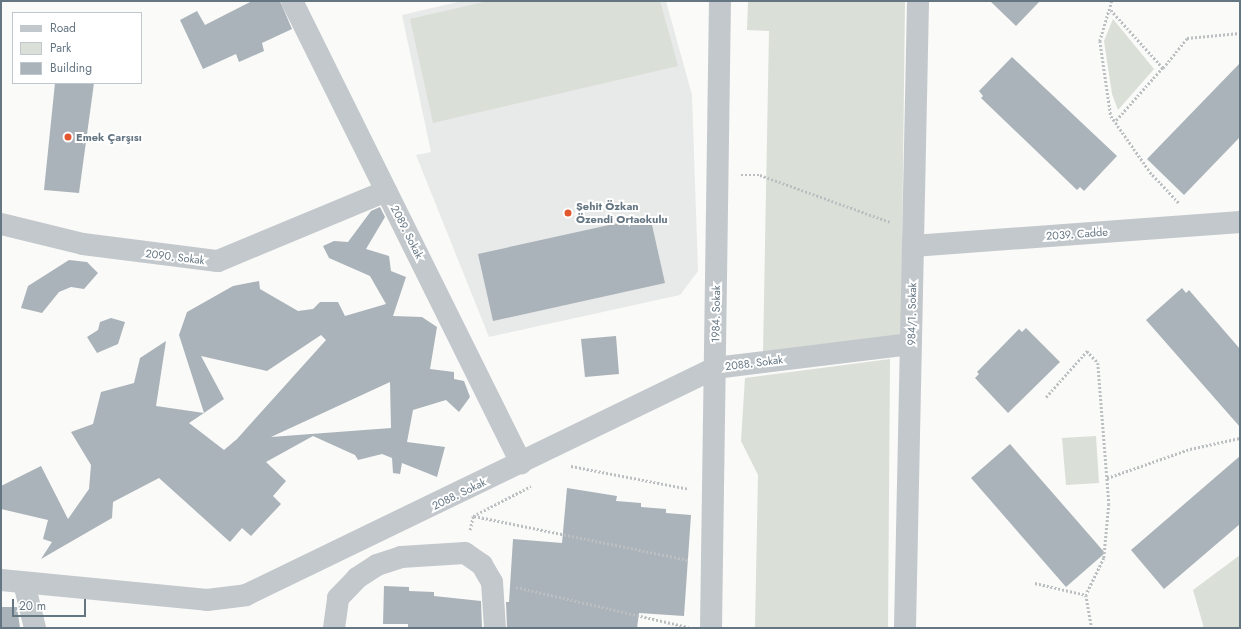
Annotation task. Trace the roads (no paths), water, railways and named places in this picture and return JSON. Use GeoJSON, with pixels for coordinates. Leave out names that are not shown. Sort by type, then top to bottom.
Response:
{"type":"FeatureCollection","features":[{"type":"Feature","properties":{"kind":"street","name":"2089. Sokak"},"geometry":{"type":"LineString","coordinates":[[292,1],[521,463]]}},
{"type":"Feature","properties":{"kind":"street","name":"1984. Sokak"},"geometry":{"type":"LineString","coordinates":[[712,628],[720,1]]}},
{"type":"Feature","properties":{"kind":"street","name":"984/1. Sokak"},"geometry":{"type":"LineString","coordinates":[[905,628],[918,1]]}},
{"type":"Feature","properties":{"kind":"street","name":"2090. Sokak"},"geometry":{"type":"LineString","coordinates":[[1,224],[83,244],[218,261],[386,191]]}},
{"type":"Feature","properties":{"kind":"street","name":"2039. Cadde"},"geometry":{"type":"LineString","coordinates":[[913,238],[1240,222]]}},
{"type":"Feature","properties":{"kind":"street","name":"2088. Sokak"},"geometry":{"type":"LineString","coordinates":[[1,580],[207,600],[246,594],[521,463],[715,368],[911,344]]}},
{"type":"Feature","properties":{"kind":"street"},"geometry":{"type":"LineString","coordinates":[[334,628],[338,598],[357,578],[377,565],[401,557],[465,553],[482,565],[492,582],[495,628]]}},
{"type":"Feature","properties":{"kind":"street"},"geometry":{"type":"LineString","coordinates":[[24,583],[35,628]]}},
{"type":"Feature","properties":{"kind":"place","name":"Emek Çarşısı"},"geometry":{"type":"Point","coordinates":[68,137]}},
{"type":"Feature","properties":{"kind":"place","name":"Şehit Özkan Özendi Ortaokulu"},"geometry":{"type":"Point","coordinates":[568,213]}}]}
